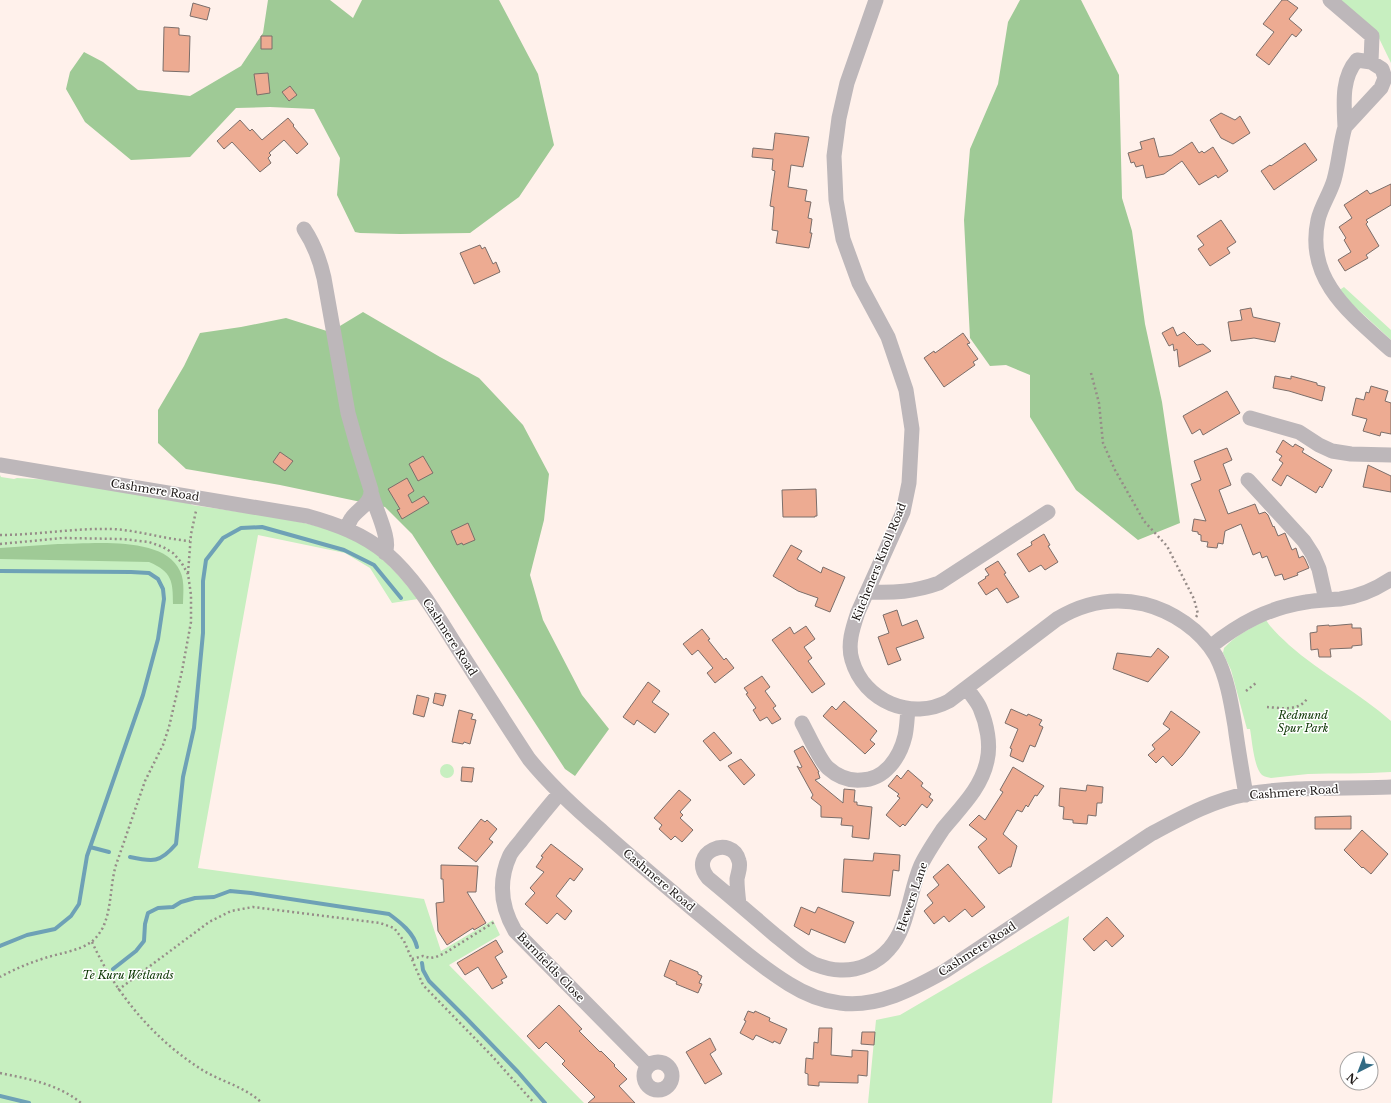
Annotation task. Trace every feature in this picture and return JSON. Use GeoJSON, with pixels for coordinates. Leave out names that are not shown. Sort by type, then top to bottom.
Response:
{"type":"FeatureCollection","features":[{"type":"Feature","properties":{"kind":"street","name":"Kitcheners Knoll Road"},"geometry":{"type":"LineString","coordinates":[[876,0],[847,83],[839,118],[834,156],[836,200],[843,238],[859,283],[888,337],[902,377],[906,390],[912,429],[909,483],[903,512],[853,627],[850,649],[851,659],[856,670],[863,682],[872,692],[893,705],[908,709],[928,709],[939,707],[967,688],[1057,619],[1069,612],[1097,603],[1109,601],[1124,601],[1153,607],[1168,612],[1191,628],[1210,647],[1219,663],[1229,694],[1246,795]]}},
{"type":"Feature","properties":{"kind":"street"},"geometry":{"type":"LineString","coordinates":[[1330,0],[1372,36],[1371,62]]}},
{"type":"Feature","properties":{"kind":"street"},"geometry":{"type":"LineString","coordinates":[[1345,127],[1381,88],[1385,78],[1382,69],[1371,62],[1357,60],[1351,67],[1345,86],[1345,127],[1333,182],[1318,219],[1316,253],[1326,282],[1335,294],[1345,306],[1391,350]]}},
{"type":"Feature","properties":{"kind":"street"},"geometry":{"type":"LineString","coordinates":[[304,229],[320,262],[348,412],[372,495],[387,540],[388,548],[385,552]]}},
{"type":"Feature","properties":{"kind":"street"},"geometry":{"type":"LineString","coordinates":[[1250,418],[1299,432],[1319,445],[1332,450],[1351,454],[1391,455]]}},
{"type":"Feature","properties":{"kind":"street","name":"Cashmere Road"},"geometry":{"type":"LineString","coordinates":[[0,465],[307,516],[348,529],[366,539],[385,552],[411,579],[529,759],[542,775],[648,872],[766,969],[789,984],[823,1000],[853,1005],[867,1003],[892,997],[918,986],[945,971],[1151,834],[1215,804],[1246,795],[1286,790],[1391,787]]}},
{"type":"Feature","properties":{"kind":"street"},"geometry":{"type":"LineString","coordinates":[[1248,480],[1304,541],[1313,555],[1319,569],[1326,600]]}},
{"type":"Feature","properties":{"kind":"street"},"geometry":{"type":"LineString","coordinates":[[348,529],[352,518],[365,505],[372,495]]}},
{"type":"Feature","properties":{"kind":"street"},"geometry":{"type":"LineString","coordinates":[[868,592],[893,593],[921,589],[939,583],[1048,512]]}},
{"type":"Feature","properties":{"kind":"street"},"geometry":{"type":"LineString","coordinates":[[1210,647],[1228,632],[1256,616],[1288,605],[1308,601],[1353,596],[1391,579]]}},
{"type":"Feature","properties":{"kind":"street","name":"Hewers Lane"},"geometry":{"type":"LineString","coordinates":[[739,904],[800,955],[814,964],[841,970],[854,969],[867,965],[888,951],[896,942],[902,929],[913,885],[928,852],[943,830],[973,793],[988,760],[988,746],[984,719],[979,707],[967,688]]}},
{"type":"Feature","properties":{"kind":"street"},"geometry":{"type":"LineString","coordinates":[[802,723],[826,767],[836,775],[846,779],[867,780],[879,776],[889,768],[896,758],[905,736],[908,709]]}},
{"type":"Feature","properties":{"kind":"street","name":"Barnfields Close"},"geometry":{"type":"LineString","coordinates":[[560,793],[511,854],[503,878],[502,891],[504,907],[509,921],[515,931],[648,1066]]}},
{"type":"Feature","properties":{"kind":"path"},"geometry":{"type":"LineString","coordinates":[[1091,373],[1099,403],[1103,444],[1115,470],[1144,521],[1167,546],[1194,599],[1198,614],[1191,628]]}},
{"type":"Feature","properties":{"kind":"path"},"geometry":{"type":"LineString","coordinates":[[0,977],[17,968],[80,948],[92,942],[104,926],[110,905],[113,875],[116,865],[145,781],[163,745],[169,727],[182,671],[191,622],[191,595],[188,574],[190,541],[199,498]]}},
{"type":"Feature","properties":{"kind":"path"},"geometry":{"type":"LineString","coordinates":[[0,535],[40,534],[89,529],[112,529],[131,530],[166,538],[190,541]]}},
{"type":"Feature","properties":{"kind":"path"},"geometry":{"type":"LineString","coordinates":[[0,544],[63,538],[122,539],[149,542],[163,547],[173,553],[181,562],[188,574]]}},
{"type":"Feature","properties":{"kind":"path"},"geometry":{"type":"LineString","coordinates":[[1246,691],[1256,683]]}},
{"type":"Feature","properties":{"kind":"path"},"geometry":{"type":"LineString","coordinates":[[1267,706],[1293,708],[1305,702],[1308,697]]}},
{"type":"Feature","properties":{"kind":"path"},"geometry":{"type":"LineString","coordinates":[[118,990],[209,922],[232,911],[253,907],[380,923],[394,928],[404,941],[422,985],[497,1062],[534,1103]]}},
{"type":"Feature","properties":{"kind":"path"},"geometry":{"type":"LineString","coordinates":[[412,959],[423,956],[430,958],[436,957],[445,953],[497,921]]}},
{"type":"Feature","properties":{"kind":"path"},"geometry":{"type":"LineString","coordinates":[[92,942],[118,990],[142,1019],[175,1051],[205,1072],[236,1085],[262,1103]]}},
{"type":"Feature","properties":{"kind":"path"},"geometry":{"type":"LineString","coordinates":[[0,1073],[44,1083],[74,1097],[81,1103]]}},
{"type":"Feature","properties":{"kind":"green space"},"geometry":{"type":"Polygon","coordinates":[[[268,0],[330,0],[353,18],[362,0],[499,0],[538,74],[554,145],[519,197],[470,233],[360,233],[355,232],[337,195],[340,158],[314,109],[270,107],[236,108],[190,157],[131,160],[85,122],[66,89],[70,72],[84,52],[103,62],[138,90],[190,96],[241,66],[263,33],[268,0]]]}},
{"type":"Feature","properties":{"kind":"green space"},"geometry":{"type":"Polygon","coordinates":[[[1020,0],[1081,0],[1119,75],[1122,198],[1132,231],[1145,324],[1162,402],[1180,523],[1138,540],[1076,490],[1030,417],[1030,375],[1006,365],[990,366],[970,338],[964,220],[970,149],[998,84],[1008,22],[1020,0]]]}},
{"type":"Feature","properties":{"kind":"green space"},"geometry":{"type":"Polygon","coordinates":[[[1338,0],[1391,0],[1391,63],[1376,32],[1338,0]]]}},
{"type":"Feature","properties":{"kind":"green space"},"geometry":{"type":"Polygon","coordinates":[[[1344,287],[1391,330],[1391,340],[1338,291],[1344,287]]]}},
{"type":"Feature","properties":{"kind":"green space"},"geometry":{"type":"Polygon","coordinates":[[[363,312],[479,378],[523,425],[549,474],[544,520],[530,575],[543,620],[582,695],[609,729],[575,776],[565,769],[412,534],[385,507],[280,485],[186,469],[158,443],[158,410],[184,366],[200,333],[286,318],[330,332],[363,312]]]}},
{"type":"Feature","properties":{"kind":"green space","name":"Te Kuru Wetlands"},"geometry":{"type":"Polygon","coordinates":[[[0,475],[1,477],[14,479],[52,480],[313,525],[338,533],[362,544],[393,569],[418,599],[392,603],[370,568],[345,553],[258,535],[198,868],[424,899],[441,951],[493,920],[500,935],[449,965],[584,1103],[0,1103],[0,475]]]}},
{"type":"Feature","properties":{"kind":"green space"},"geometry":{"type":"Polygon","coordinates":[[[58,544],[125,544],[143,547],[159,552],[172,560],[182,575],[183,604],[173,604],[170,578],[157,566],[149,562],[0,559],[0,548],[58,544]]]}},
{"type":"Feature","properties":{"kind":"green space","name":"Redmund Spur Park"},"geometry":{"type":"Polygon","coordinates":[[[1266,620],[1289,645],[1301,655],[1366,701],[1391,721],[1391,772],[1308,774],[1271,778],[1262,775],[1255,760],[1250,729],[1247,729],[1231,670],[1223,653],[1224,648],[1234,639],[1266,620]]]}},
{"type":"Feature","properties":{"kind":"green space"},"geometry":{"type":"Polygon","coordinates":[[[444,764],[450,764],[454,768],[454,774],[450,778],[444,778],[440,774],[440,768],[444,764]]]}},
{"type":"Feature","properties":{"kind":"green space"},"geometry":{"type":"Polygon","coordinates":[[[1069,916],[1052,1103],[868,1103],[876,1020],[900,1015],[1069,916]]]}},
{"type":"Feature","properties":{"kind":"building"},"geometry":{"type":"Polygon","coordinates":[[[1282,0],[1287,0],[1298,8],[1289,19],[1302,30],[1296,37],[1292,34],[1269,65],[1256,55],[1274,32],[1263,24],[1282,0]]]}},
{"type":"Feature","properties":{"kind":"building"},"geometry":{"type":"Polygon","coordinates":[[[193,3],[210,8],[207,20],[190,16],[193,3]]]}},
{"type":"Feature","properties":{"kind":"building"},"geometry":{"type":"Polygon","coordinates":[[[164,27],[179,28],[179,35],[190,36],[189,72],[163,71],[164,27]]]}},
{"type":"Feature","properties":{"kind":"building"},"geometry":{"type":"Polygon","coordinates":[[[261,36],[272,36],[272,49],[261,49],[261,36]]]}},
{"type":"Feature","properties":{"kind":"building"},"geometry":{"type":"Polygon","coordinates":[[[268,73],[270,93],[257,95],[254,74],[268,73]]]}},
{"type":"Feature","properties":{"kind":"building"},"geometry":{"type":"Polygon","coordinates":[[[290,86],[297,95],[289,101],[282,92],[290,86]]]}},
{"type":"Feature","properties":{"kind":"building"},"geometry":{"type":"Polygon","coordinates":[[[1221,113],[1235,120],[1240,116],[1250,133],[1233,144],[1221,138],[1210,120],[1221,113]]]}},
{"type":"Feature","properties":{"kind":"building"},"geometry":{"type":"Polygon","coordinates":[[[288,118],[308,144],[297,154],[284,140],[269,153],[271,155],[268,158],[271,163],[260,172],[232,142],[224,149],[217,141],[240,120],[250,131],[252,129],[262,140],[288,118]]]}},
{"type":"Feature","properties":{"kind":"building"},"geometry":{"type":"Polygon","coordinates":[[[775,133],[809,137],[803,167],[791,165],[788,187],[807,190],[805,201],[811,202],[808,218],[812,219],[810,233],[812,233],[809,248],[776,243],[778,231],[772,230],[774,207],[770,206],[775,171],[772,170],[773,159],[752,157],[753,148],[773,150],[775,133]]]}},
{"type":"Feature","properties":{"kind":"building"},"geometry":{"type":"Polygon","coordinates":[[[1154,138],[1159,157],[1172,155],[1192,142],[1199,153],[1202,151],[1204,153],[1213,147],[1228,171],[1218,178],[1216,175],[1199,185],[1182,161],[1164,174],[1146,178],[1143,165],[1136,167],[1134,162],[1131,163],[1128,153],[1142,149],[1140,142],[1154,138]]]}},
{"type":"Feature","properties":{"kind":"building"},"geometry":{"type":"Polygon","coordinates":[[[1305,143],[1317,160],[1274,190],[1261,171],[1305,143]]]}},
{"type":"Feature","properties":{"kind":"building"},"geometry":{"type":"Polygon","coordinates":[[[1391,184],[1391,205],[1366,220],[1368,222],[1366,224],[1379,246],[1366,255],[1368,258],[1345,271],[1338,260],[1351,252],[1344,240],[1346,238],[1339,227],[1352,218],[1344,205],[1367,190],[1370,194],[1391,184]]]}},
{"type":"Feature","properties":{"kind":"building"},"geometry":{"type":"Polygon","coordinates":[[[1221,220],[1236,242],[1227,248],[1230,253],[1210,266],[1198,249],[1204,245],[1197,236],[1221,220]]]}},
{"type":"Feature","properties":{"kind":"building"},"geometry":{"type":"Polygon","coordinates":[[[480,245],[482,249],[485,247],[493,264],[496,262],[500,272],[474,284],[460,253],[480,245]]]}},
{"type":"Feature","properties":{"kind":"building"},"geometry":{"type":"Polygon","coordinates":[[[1251,308],[1253,317],[1280,323],[1275,342],[1254,338],[1231,341],[1228,322],[1242,320],[1240,310],[1251,308]]]}},
{"type":"Feature","properties":{"kind":"building"},"geometry":{"type":"Polygon","coordinates":[[[1173,327],[1177,336],[1184,332],[1197,345],[1203,344],[1211,351],[1179,367],[1177,349],[1174,351],[1173,344],[1169,346],[1162,333],[1173,327]]]}},
{"type":"Feature","properties":{"kind":"building"},"geometry":{"type":"Polygon","coordinates":[[[963,333],[970,343],[967,344],[978,359],[973,362],[975,365],[944,387],[924,358],[934,351],[935,353],[963,333]]]}},
{"type":"Feature","properties":{"kind":"building"},"geometry":{"type":"Polygon","coordinates":[[[1275,376],[1291,379],[1291,376],[1317,383],[1317,385],[1325,387],[1322,401],[1289,391],[1273,388],[1275,376]]]}},
{"type":"Feature","properties":{"kind":"building"},"geometry":{"type":"Polygon","coordinates":[[[1371,386],[1388,391],[1385,401],[1391,403],[1391,434],[1381,432],[1380,436],[1363,431],[1367,419],[1352,415],[1356,398],[1364,400],[1366,392],[1369,393],[1371,386]]]}},
{"type":"Feature","properties":{"kind":"building"},"geometry":{"type":"Polygon","coordinates":[[[1227,391],[1240,413],[1203,435],[1200,429],[1192,434],[1183,416],[1227,391]]]}},
{"type":"Feature","properties":{"kind":"building"},"geometry":{"type":"Polygon","coordinates":[[[1283,440],[1293,447],[1295,444],[1304,449],[1302,452],[1332,470],[1322,488],[1320,486],[1316,493],[1287,475],[1281,486],[1272,480],[1283,463],[1279,460],[1282,456],[1276,452],[1283,440]]]}},
{"type":"Feature","properties":{"kind":"building"},"geometry":{"type":"Polygon","coordinates":[[[1227,448],[1232,460],[1223,464],[1231,485],[1219,490],[1228,514],[1255,504],[1259,514],[1265,512],[1268,515],[1273,527],[1274,526],[1278,536],[1285,533],[1292,550],[1296,548],[1299,558],[1303,556],[1305,559],[1309,568],[1297,573],[1298,575],[1284,580],[1282,574],[1275,576],[1267,556],[1262,558],[1260,552],[1253,555],[1241,524],[1225,531],[1223,544],[1218,543],[1217,548],[1207,547],[1208,542],[1201,541],[1201,535],[1198,534],[1198,532],[1192,531],[1194,519],[1206,521],[1191,484],[1201,480],[1194,461],[1227,448]]]}},
{"type":"Feature","properties":{"kind":"building"},"geometry":{"type":"Polygon","coordinates":[[[280,452],[293,461],[285,471],[273,462],[280,452]]]}},
{"type":"Feature","properties":{"kind":"building"},"geometry":{"type":"Polygon","coordinates":[[[423,456],[433,473],[418,481],[409,464],[423,456]]]}},
{"type":"Feature","properties":{"kind":"building"},"geometry":{"type":"Polygon","coordinates":[[[1368,465],[1391,476],[1391,492],[1363,487],[1368,465]]]}},
{"type":"Feature","properties":{"kind":"building"},"geometry":{"type":"Polygon","coordinates":[[[407,478],[414,491],[408,495],[412,503],[424,496],[429,503],[402,519],[397,510],[400,509],[388,489],[407,478]]]}},
{"type":"Feature","properties":{"kind":"building"},"geometry":{"type":"Polygon","coordinates":[[[816,489],[817,516],[783,517],[782,490],[816,489]]]}},
{"type":"Feature","properties":{"kind":"building"},"geometry":{"type":"Polygon","coordinates":[[[468,523],[475,540],[463,545],[462,543],[457,545],[451,531],[468,523]]]}},
{"type":"Feature","properties":{"kind":"building"},"geometry":{"type":"Polygon","coordinates":[[[1044,534],[1050,545],[1048,546],[1058,562],[1045,570],[1041,565],[1029,572],[1017,554],[1032,545],[1031,542],[1044,534]]]}},
{"type":"Feature","properties":{"kind":"building"},"geometry":{"type":"Polygon","coordinates":[[[791,545],[802,551],[797,559],[821,573],[823,567],[845,577],[830,612],[815,606],[818,598],[798,591],[773,576],[791,545]]]}},
{"type":"Feature","properties":{"kind":"building"},"geometry":{"type":"Polygon","coordinates":[[[998,561],[1006,573],[1004,574],[1019,597],[1007,603],[997,588],[986,595],[978,583],[989,575],[985,569],[998,561]]]}},
{"type":"Feature","properties":{"kind":"building"},"geometry":{"type":"Polygon","coordinates":[[[897,610],[902,626],[917,620],[924,638],[896,648],[901,660],[888,665],[878,637],[889,633],[883,615],[897,610]]]}},
{"type":"Feature","properties":{"kind":"building"},"geometry":{"type":"Polygon","coordinates":[[[1352,624],[1352,628],[1361,628],[1362,645],[1352,646],[1352,648],[1330,649],[1331,657],[1319,657],[1318,649],[1311,650],[1310,633],[1317,632],[1317,626],[1352,624]]]}},
{"type":"Feature","properties":{"kind":"building"},"geometry":{"type":"Polygon","coordinates":[[[806,626],[815,639],[804,647],[812,658],[808,661],[825,684],[812,693],[772,640],[790,627],[794,634],[806,626]]]}},
{"type":"Feature","properties":{"kind":"building"},"geometry":{"type":"Polygon","coordinates":[[[702,629],[710,639],[708,640],[724,660],[726,658],[734,668],[715,683],[707,673],[713,668],[698,650],[692,655],[683,644],[702,629]]]}},
{"type":"Feature","properties":{"kind":"building"},"geometry":{"type":"Polygon","coordinates":[[[1158,648],[1169,657],[1148,682],[1113,669],[1117,653],[1151,657],[1158,648]]]}},
{"type":"Feature","properties":{"kind":"building"},"geometry":{"type":"Polygon","coordinates":[[[762,676],[770,687],[765,691],[776,706],[773,708],[781,719],[772,724],[767,717],[760,721],[753,710],[756,708],[746,694],[748,693],[744,688],[762,676]]]}},
{"type":"Feature","properties":{"kind":"building"},"geometry":{"type":"Polygon","coordinates":[[[648,682],[660,691],[652,702],[669,714],[655,733],[637,720],[634,725],[623,717],[648,682]]]}},
{"type":"Feature","properties":{"kind":"building"},"geometry":{"type":"Polygon","coordinates":[[[435,693],[446,695],[443,706],[433,703],[435,693]]]}},
{"type":"Feature","properties":{"kind":"building"},"geometry":{"type":"Polygon","coordinates":[[[417,695],[429,698],[424,717],[413,714],[417,695]]]}},
{"type":"Feature","properties":{"kind":"building"},"geometry":{"type":"Polygon","coordinates":[[[844,701],[877,731],[870,740],[875,744],[865,754],[823,716],[832,706],[836,710],[844,701]]]}},
{"type":"Feature","properties":{"kind":"building"},"geometry":{"type":"Polygon","coordinates":[[[1011,709],[1027,716],[1028,714],[1042,720],[1039,725],[1043,727],[1035,747],[1030,745],[1023,762],[1010,756],[1012,749],[1010,748],[1018,729],[1005,723],[1011,709]]]}},
{"type":"Feature","properties":{"kind":"building"},"geometry":{"type":"Polygon","coordinates":[[[459,710],[473,714],[471,719],[476,720],[470,744],[464,742],[463,744],[452,742],[459,710]]]}},
{"type":"Feature","properties":{"kind":"building"},"geometry":{"type":"Polygon","coordinates":[[[1171,711],[1200,732],[1182,756],[1172,766],[1163,756],[1156,763],[1148,755],[1155,749],[1152,745],[1170,729],[1163,724],[1171,711]]]}},
{"type":"Feature","properties":{"kind":"building"},"geometry":{"type":"Polygon","coordinates":[[[714,732],[732,753],[720,761],[703,741],[714,732]]]}},
{"type":"Feature","properties":{"kind":"building"},"geometry":{"type":"Polygon","coordinates":[[[803,746],[819,772],[820,778],[815,780],[843,803],[844,789],[855,790],[854,802],[857,802],[857,805],[872,807],[869,839],[852,837],[853,826],[841,825],[842,818],[821,817],[821,806],[811,798],[813,795],[797,766],[800,768],[802,767],[794,751],[803,746]]]}},
{"type":"Feature","properties":{"kind":"building"},"geometry":{"type":"Polygon","coordinates":[[[741,759],[755,775],[744,785],[728,766],[741,759]]]}},
{"type":"Feature","properties":{"kind":"building"},"geometry":{"type":"Polygon","coordinates":[[[462,767],[474,768],[472,782],[461,781],[462,767]]]}},
{"type":"Feature","properties":{"kind":"building"},"geometry":{"type":"Polygon","coordinates":[[[1013,767],[1044,786],[1037,796],[1035,795],[1028,807],[1026,805],[1022,812],[1017,810],[1003,834],[1017,846],[1011,867],[999,874],[978,847],[987,839],[969,825],[979,815],[985,820],[1003,792],[1000,790],[1013,767]]]}},
{"type":"Feature","properties":{"kind":"building"},"geometry":{"type":"Polygon","coordinates":[[[908,770],[923,783],[921,786],[931,794],[929,797],[933,800],[927,808],[922,804],[905,826],[903,824],[900,827],[886,815],[900,798],[897,796],[899,794],[888,786],[897,775],[901,779],[908,770]]]}},
{"type":"Feature","properties":{"kind":"building"},"geometry":{"type":"Polygon","coordinates":[[[1087,785],[1103,787],[1102,803],[1097,803],[1096,816],[1088,815],[1087,824],[1073,823],[1073,820],[1063,819],[1064,807],[1059,806],[1060,788],[1086,791],[1087,785]]]}},
{"type":"Feature","properties":{"kind":"building"},"geometry":{"type":"Polygon","coordinates":[[[679,790],[691,800],[680,812],[683,815],[680,818],[693,830],[682,842],[675,836],[671,840],[659,829],[662,825],[654,818],[679,790]]]}},
{"type":"Feature","properties":{"kind":"building"},"geometry":{"type":"Polygon","coordinates":[[[1351,816],[1351,829],[1315,829],[1315,817],[1351,816]]]}},
{"type":"Feature","properties":{"kind":"building"},"geometry":{"type":"Polygon","coordinates":[[[481,819],[485,822],[487,820],[497,829],[489,839],[493,842],[476,862],[458,848],[481,819]]]}},
{"type":"Feature","properties":{"kind":"building"},"geometry":{"type":"Polygon","coordinates":[[[1362,830],[1388,854],[1371,874],[1363,867],[1362,868],[1344,850],[1362,830]]]}},
{"type":"Feature","properties":{"kind":"building"},"geometry":{"type":"Polygon","coordinates":[[[551,844],[583,869],[574,881],[570,878],[556,896],[572,911],[565,920],[557,913],[547,924],[525,904],[535,893],[530,888],[544,872],[536,867],[543,857],[541,856],[551,844]]]}},
{"type":"Feature","properties":{"kind":"building"},"geometry":{"type":"Polygon","coordinates":[[[874,853],[900,855],[899,871],[893,870],[890,896],[842,892],[844,859],[873,861],[874,853]]]}},
{"type":"Feature","properties":{"kind":"building"},"geometry":{"type":"Polygon","coordinates":[[[948,864],[985,907],[972,917],[965,909],[949,922],[944,916],[934,924],[924,911],[933,903],[927,895],[939,885],[933,877],[948,864]]]}},
{"type":"Feature","properties":{"kind":"building"},"geometry":{"type":"Polygon","coordinates":[[[441,865],[478,866],[476,892],[467,892],[486,923],[474,930],[473,928],[447,945],[438,931],[436,903],[444,902],[441,865]]]}},
{"type":"Feature","properties":{"kind":"building"},"geometry":{"type":"Polygon","coordinates":[[[801,907],[815,913],[818,907],[854,922],[845,943],[811,929],[809,935],[794,926],[801,907]]]}},
{"type":"Feature","properties":{"kind":"building"},"geometry":{"type":"Polygon","coordinates":[[[1107,917],[1124,936],[1112,947],[1106,940],[1094,951],[1083,939],[1107,917]]]}},
{"type":"Feature","properties":{"kind":"building"},"geometry":{"type":"Polygon","coordinates":[[[496,940],[503,952],[495,957],[507,977],[501,980],[503,983],[492,989],[478,967],[465,975],[457,963],[496,940]]]}},
{"type":"Feature","properties":{"kind":"building"},"geometry":{"type":"Polygon","coordinates":[[[670,960],[698,972],[698,974],[702,976],[699,983],[702,984],[698,993],[676,984],[677,982],[664,976],[670,960]]]}},
{"type":"Feature","properties":{"kind":"building"},"geometry":{"type":"Polygon","coordinates":[[[559,1005],[582,1029],[579,1031],[615,1065],[614,1066],[627,1079],[619,1086],[635,1103],[588,1103],[595,1097],[562,1064],[565,1061],[546,1042],[539,1049],[527,1036],[559,1005]]]}},
{"type":"Feature","properties":{"kind":"building"},"geometry":{"type":"Polygon","coordinates":[[[748,1011],[754,1013],[755,1011],[770,1018],[769,1021],[787,1029],[780,1044],[774,1041],[773,1043],[756,1035],[753,1040],[740,1033],[746,1021],[744,1020],[748,1011]]]}},
{"type":"Feature","properties":{"kind":"building"},"geometry":{"type":"Polygon","coordinates":[[[819,1028],[832,1028],[831,1055],[852,1057],[852,1050],[868,1051],[867,1076],[858,1075],[858,1083],[819,1082],[819,1086],[808,1085],[808,1074],[805,1073],[806,1058],[813,1059],[814,1042],[818,1043],[819,1028]]]}},
{"type":"Feature","properties":{"kind":"building"},"geometry":{"type":"Polygon","coordinates":[[[862,1032],[875,1032],[874,1045],[861,1044],[862,1032]]]}},
{"type":"Feature","properties":{"kind":"building"},"geometry":{"type":"Polygon","coordinates":[[[710,1038],[716,1050],[710,1054],[722,1074],[705,1084],[686,1052],[710,1038]]]}},
{"type":"Feature","properties":{"kind":"waterway"},"geometry":{"type":"LineString","coordinates":[[130,857],[145,860],[156,860],[165,855],[176,844],[183,777],[194,728],[203,633],[203,581],[206,560],[223,538],[241,528],[262,527],[344,550],[374,565],[401,598]]}},
{"type":"Feature","properties":{"kind":"waterway"},"geometry":{"type":"LineString","coordinates":[[0,571],[149,573],[158,579],[163,589],[164,599],[158,639],[143,695],[87,856],[79,904],[71,916],[55,929],[27,935],[0,946]]}},
{"type":"Feature","properties":{"kind":"waterway"},"geometry":{"type":"LineString","coordinates":[[90,847],[109,852]]}},
{"type":"Feature","properties":{"kind":"waterway"},"geometry":{"type":"LineString","coordinates":[[113,969],[136,951],[144,941],[145,924],[148,913],[158,908],[173,907],[181,902],[195,898],[214,897],[230,891],[389,914],[402,924],[410,933],[417,947]]}},
{"type":"Feature","properties":{"kind":"waterway"},"geometry":{"type":"LineString","coordinates":[[422,963],[423,970],[429,981],[518,1072],[545,1103]]}},
{"type":"Feature","properties":{"kind":"waterway"},"geometry":{"type":"LineString","coordinates":[[0,1096],[29,1103]]}}]}
